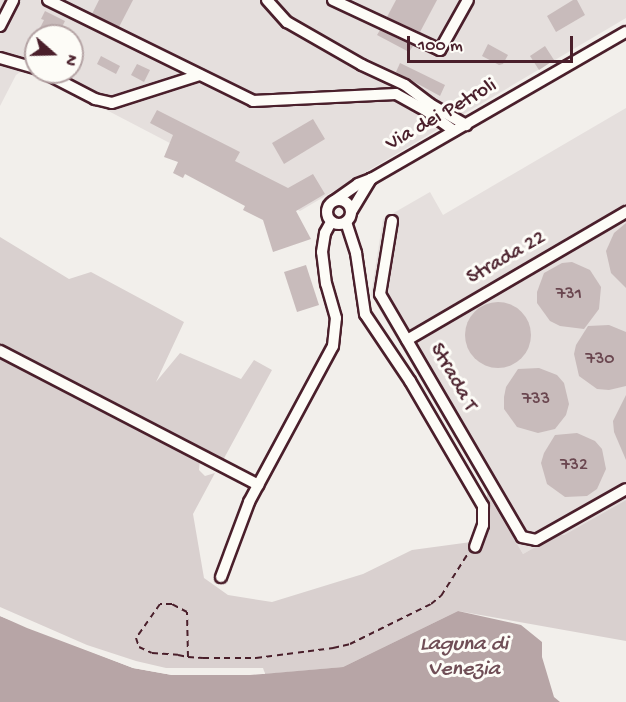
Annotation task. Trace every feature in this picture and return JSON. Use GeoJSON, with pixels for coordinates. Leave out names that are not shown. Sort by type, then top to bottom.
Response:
{"type":"FeatureCollection","features":[{"type":"Feature","properties":{"kind":"street"},"geometry":{"type":"LineString","coordinates":[[0,26],[13,0]]}},
{"type":"Feature","properties":{"kind":"street"},"geometry":{"type":"LineString","coordinates":[[48,0],[259,102],[396,94],[428,112],[454,131]]}},
{"type":"Feature","properties":{"kind":"street"},"geometry":{"type":"LineString","coordinates":[[267,0],[287,22],[362,65],[405,85],[430,104],[466,125]]}},
{"type":"Feature","properties":{"kind":"street"},"geometry":{"type":"LineString","coordinates":[[333,0],[440,50],[468,0]]}},
{"type":"Feature","properties":{"kind":"street","name":"Via dei Petroli"},"geometry":{"type":"LineString","coordinates":[[334,201],[358,184],[371,179],[626,32]]}},
{"type":"Feature","properties":{"kind":"street"},"geometry":{"type":"LineString","coordinates":[[0,58],[24,64]]}},
{"type":"Feature","properties":{"kind":"street"},"geometry":{"type":"LineString","coordinates":[[66,84],[100,102],[112,103],[200,75]]}},
{"type":"Feature","properties":{"kind":"street","name":"Via dei Petroli"},"geometry":{"type":"LineString","coordinates":[[349,217],[361,192],[371,179]]}},
{"type":"Feature","properties":{"kind":"street"},"geometry":{"type":"LineString","coordinates":[[221,577],[258,485],[335,340],[336,318],[326,284],[322,252],[325,233],[331,222],[327,210],[334,201],[345,202],[356,253],[365,314],[416,391],[483,506],[483,525],[475,547]]}},
{"type":"Feature","properties":{"kind":"street","name":"Strada 22"},"geometry":{"type":"LineString","coordinates":[[407,340],[626,212]]}},
{"type":"Feature","properties":{"kind":"street"},"geometry":{"type":"LineString","coordinates":[[331,222],[338,225],[349,217]]}},
{"type":"Feature","properties":{"kind":"street","name":"Strada T"},"geometry":{"type":"LineString","coordinates":[[392,221],[380,294],[522,537],[531,541],[626,489]]}},
{"type":"Feature","properties":{"kind":"street"},"geometry":{"type":"LineString","coordinates":[[0,351],[258,485]]}},
{"type":"Feature","properties":{"kind":"path"},"geometry":{"type":"LineString","coordinates":[[188,657],[187,612],[172,604],[160,604],[136,638],[139,647],[152,653],[188,657],[256,658],[350,644],[431,604],[441,596],[460,562],[475,547]]}},
{"type":"Feature","properties":{"kind":"shaded area"},"geometry":{"type":"Polygon","coordinates":[[[0,0],[626,0],[626,18],[300,211],[57,84],[84,84],[84,24],[24,24],[24,69],[16,75],[0,106],[0,0]]]}},
{"type":"Feature","properties":{"kind":"shaded area"},"geometry":{"type":"Polygon","coordinates":[[[626,108],[626,500],[564,535],[558,534],[523,554],[371,295],[383,219],[430,192],[443,215],[626,108]]]}},
{"type":"Feature","properties":{"kind":"shaded area"},"geometry":{"type":"Polygon","coordinates":[[[0,237],[69,279],[91,272],[184,322],[156,382],[180,353],[241,379],[254,360],[272,370],[222,462],[211,452],[193,447],[0,347],[0,237]]]}},
{"type":"Feature","properties":{"kind":"shaded area"},"geometry":{"type":"Polygon","coordinates":[[[0,355],[200,459],[199,470],[205,476],[215,473],[193,514],[204,578],[228,595],[272,602],[363,574],[412,550],[486,540],[487,493],[523,554],[558,534],[564,535],[626,500],[626,641],[458,611],[343,667],[265,674],[263,668],[166,668],[136,661],[87,645],[0,607],[0,355]]]}},
{"type":"Feature","properties":{"kind":"water","name":"Laguna di Venezia"},"geometry":{"type":"Polygon","coordinates":[[[458,611],[521,625],[542,642],[542,657],[554,697],[560,702],[0,702],[0,616],[133,668],[172,675],[250,675],[343,667],[458,611]]]}},
{"type":"Feature","properties":{"kind":"pier"},"geometry":{"type":"Polygon","coordinates":[[[0,613],[134,665],[173,672],[264,671],[265,674],[172,675],[133,668],[27,628],[0,616],[0,613]]]}},
{"type":"Feature","properties":{"kind":"building"},"geometry":{"type":"Polygon","coordinates":[[[99,0],[133,0],[119,27],[92,14],[99,0]]]}},
{"type":"Feature","properties":{"kind":"building"},"geometry":{"type":"Polygon","coordinates":[[[396,0],[437,0],[420,32],[387,17],[396,0]]]}},
{"type":"Feature","properties":{"kind":"building"},"geometry":{"type":"Polygon","coordinates":[[[573,0],[577,0],[585,15],[556,32],[547,16],[573,0]]]}},
{"type":"Feature","properties":{"kind":"building"},"geometry":{"type":"Polygon","coordinates":[[[45,11],[65,21],[64,24],[42,24],[44,20],[41,19],[45,11]]]}},
{"type":"Feature","properties":{"kind":"building"},"geometry":{"type":"Polygon","coordinates":[[[380,30],[413,46],[409,52],[377,35],[380,30]]]}},
{"type":"Feature","properties":{"kind":"building"},"geometry":{"type":"Polygon","coordinates":[[[488,44],[508,55],[503,64],[499,65],[482,56],[488,44]]]}},
{"type":"Feature","properties":{"kind":"building"},"geometry":{"type":"Polygon","coordinates":[[[545,46],[554,60],[539,70],[530,56],[545,46]]]}},
{"type":"Feature","properties":{"kind":"building"},"geometry":{"type":"Polygon","coordinates":[[[101,56],[120,66],[116,74],[97,64],[101,56]]]}},
{"type":"Feature","properties":{"kind":"building"},"geometry":{"type":"Polygon","coordinates":[[[400,63],[445,85],[440,96],[396,72],[400,63]]]}},
{"type":"Feature","properties":{"kind":"building"},"geometry":{"type":"Polygon","coordinates":[[[137,64],[150,70],[144,82],[131,75],[137,64]]]}},
{"type":"Feature","properties":{"kind":"building"},"geometry":{"type":"Polygon","coordinates":[[[157,110],[240,152],[235,161],[288,188],[313,174],[325,194],[296,211],[311,239],[273,252],[263,220],[243,210],[245,206],[185,174],[183,178],[173,173],[178,162],[164,157],[173,135],[150,123],[157,110]]]}},
{"type":"Feature","properties":{"kind":"building"},"geometry":{"type":"Polygon","coordinates":[[[313,119],[325,139],[284,164],[272,143],[313,119]]]}},
{"type":"Feature","properties":{"kind":"building"},"geometry":{"type":"Polygon","coordinates":[[[626,223],[626,288],[611,273],[606,251],[614,233],[626,223]]]}},
{"type":"Feature","properties":{"kind":"building"},"geometry":{"type":"Polygon","coordinates":[[[572,262],[590,270],[601,287],[599,309],[584,329],[560,326],[550,321],[537,303],[537,292],[544,273],[562,263],[572,262]]]}},
{"type":"Feature","properties":{"kind":"building"},"geometry":{"type":"Polygon","coordinates":[[[306,265],[319,305],[297,312],[284,272],[306,265]]]}},
{"type":"Feature","properties":{"kind":"building"},"geometry":{"type":"Polygon","coordinates":[[[498,302],[510,305],[521,312],[528,323],[531,335],[528,347],[521,358],[510,365],[498,368],[486,365],[475,358],[468,347],[465,335],[468,323],[475,312],[486,305],[498,302]]]}},
{"type":"Feature","properties":{"kind":"building"},"geometry":{"type":"Polygon","coordinates":[[[609,325],[626,332],[626,386],[609,390],[597,389],[579,376],[574,354],[576,345],[588,326],[609,325]]]}},
{"type":"Feature","properties":{"kind":"building"},"geometry":{"type":"Polygon","coordinates":[[[539,368],[557,375],[564,383],[569,404],[566,415],[555,429],[538,433],[517,427],[504,409],[504,397],[506,387],[518,369],[539,368]]]}},
{"type":"Feature","properties":{"kind":"building"},"geometry":{"type":"Polygon","coordinates":[[[626,395],[626,460],[614,432],[613,421],[626,395]]]}},
{"type":"Feature","properties":{"kind":"building"},"geometry":{"type":"Polygon","coordinates":[[[577,433],[595,441],[602,449],[606,469],[597,489],[587,496],[565,497],[547,484],[541,463],[555,435],[577,433]]]}}]}
